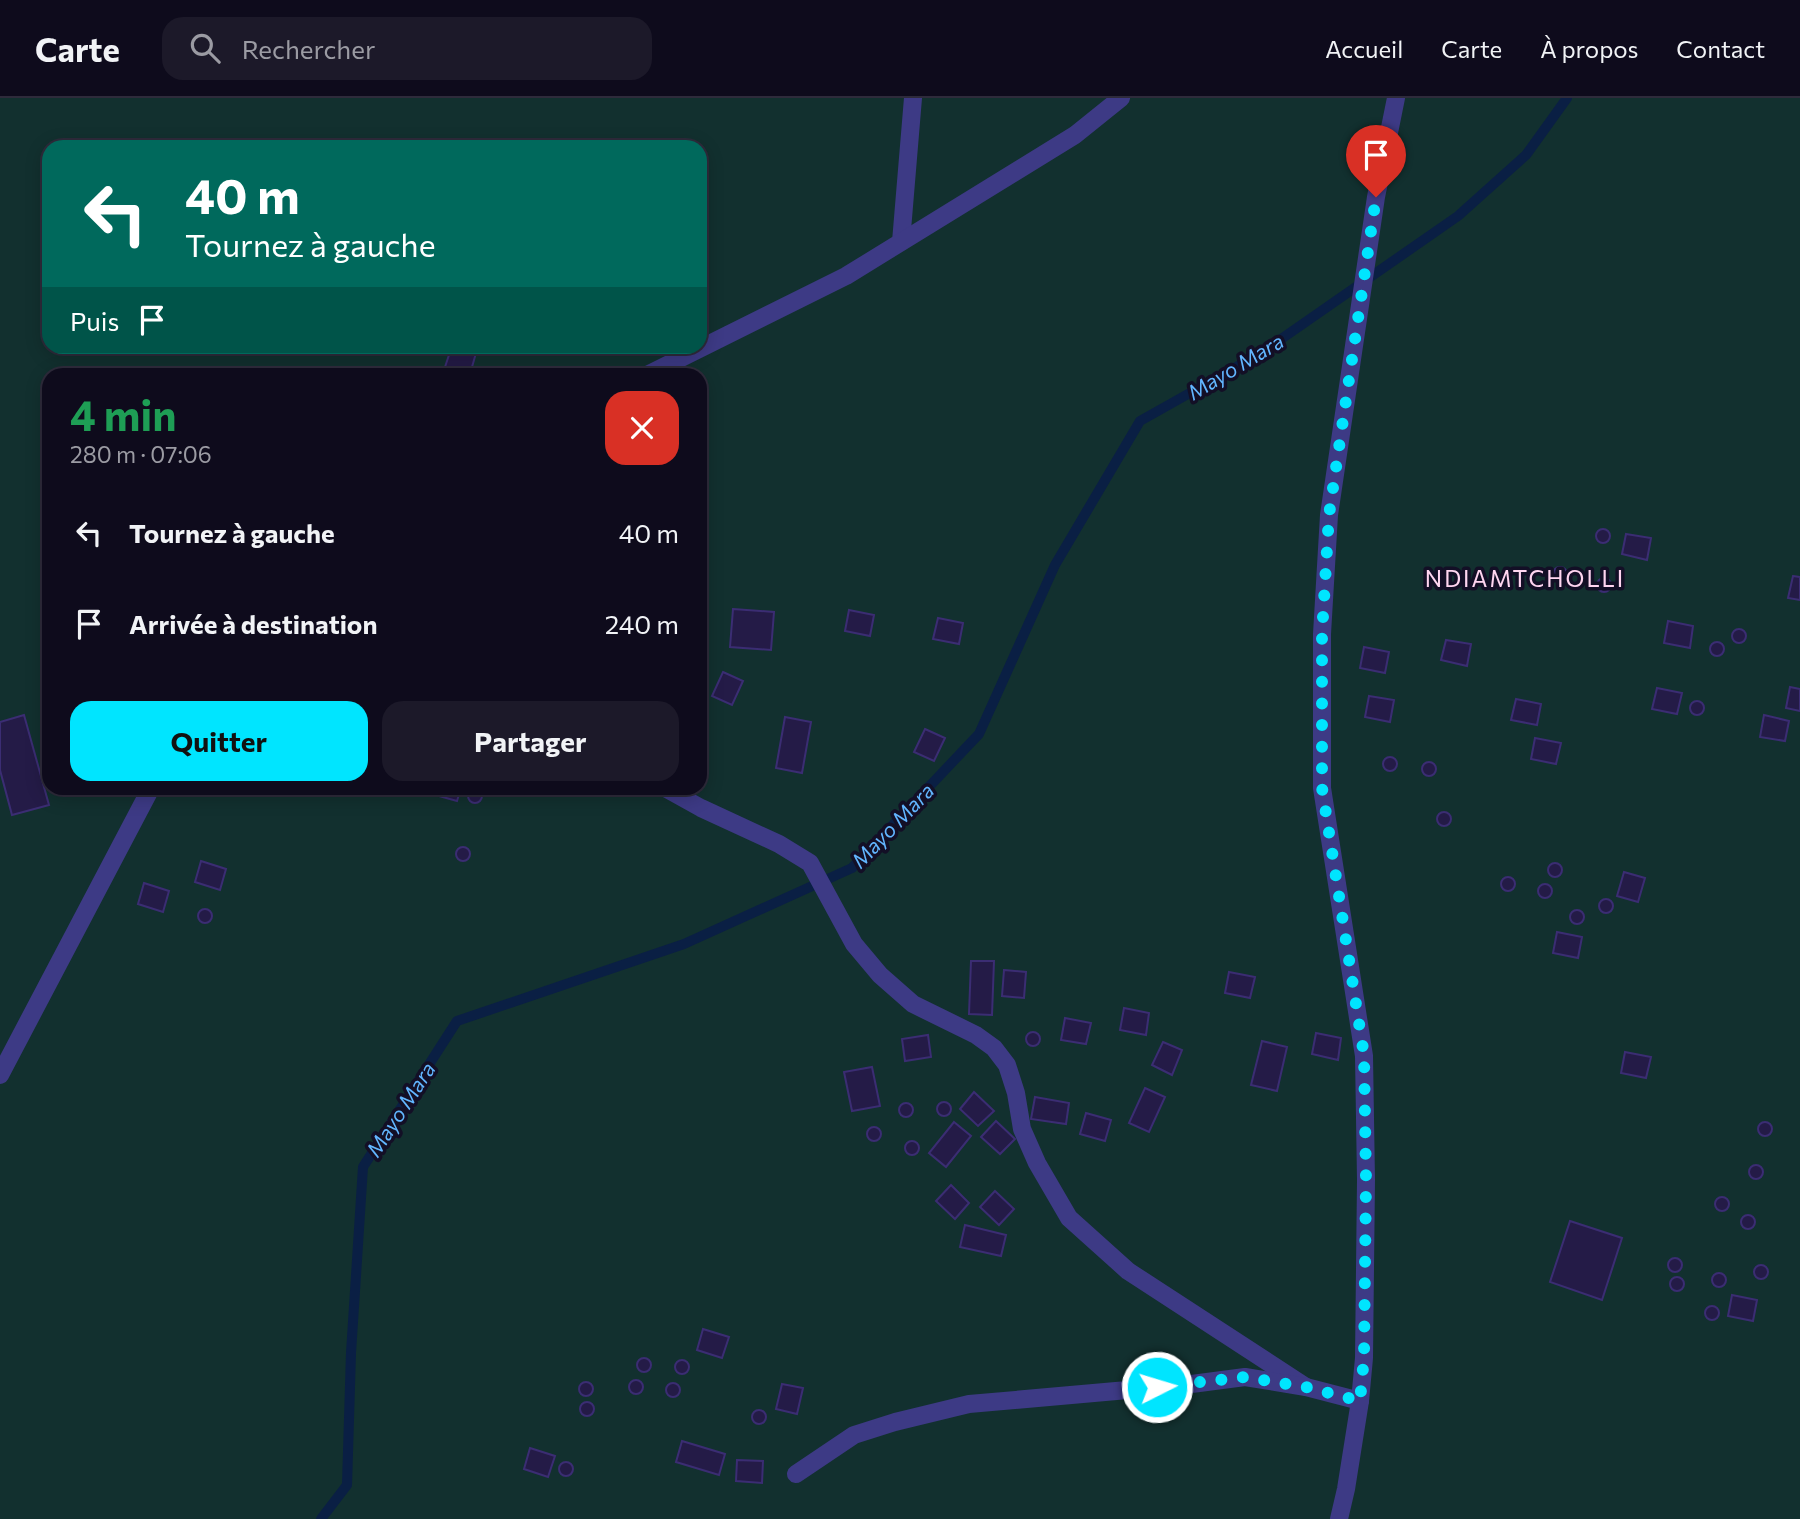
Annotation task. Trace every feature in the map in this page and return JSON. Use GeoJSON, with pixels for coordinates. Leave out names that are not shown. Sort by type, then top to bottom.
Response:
{"type":"FeatureCollection","features":[{"type":"Feature","properties":{"kind":"street"},"geometry":{"type":"LineString","coordinates":[[901,242],[913,98]]}},
{"type":"Feature","properties":{"kind":"street"},"geometry":{"type":"LineString","coordinates":[[707,345],[846,276],[1075,135],[1121,98]]}},
{"type":"Feature","properties":{"kind":"street"},"geometry":{"type":"LineString","coordinates":[[1339,1519],[1360,1401],[1364,1357],[1364,1055],[1322,788],[1322,634],[1329,515],[1376,197],[1396,98]]}},
{"type":"Feature","properties":{"kind":"street"},"geometry":{"type":"LineString","coordinates":[[661,368],[689,354]]}},
{"type":"Feature","properties":{"kind":"street"},"geometry":{"type":"LineString","coordinates":[[0,1075],[147,795]]}},
{"type":"Feature","properties":{"kind":"street"},"geometry":{"type":"LineString","coordinates":[[678,795],[779,844],[810,863],[854,944],[880,975],[913,1004],[985,1041],[1007,1065],[1016,1093],[1022,1129],[1037,1163],[1069,1218],[1128,1272],[1306,1387]]}},
{"type":"Feature","properties":{"kind":"street"},"geometry":{"type":"LineString","coordinates":[[796,1474],[854,1435],[969,1404],[1245,1377],[1306,1387],[1360,1401]]}},
{"type":"Feature","properties":{"kind":"green space"},"geometry":{"type":"Polygon","coordinates":[[[0,98],[1800,98],[1800,1519],[0,1519],[0,98]]]}},
{"type":"Feature","properties":{"kind":"building"},"geometry":{"type":"Polygon","coordinates":[[[449,354],[476,354],[472,368],[445,367],[449,354]]]}},
{"type":"Feature","properties":{"kind":"building"},"geometry":{"type":"Polygon","coordinates":[[[1603,529],[1608,531],[1608,541],[1603,543],[1598,541],[1596,536],[1598,531],[1603,529]]]}},
{"type":"Feature","properties":{"kind":"building"},"geometry":{"type":"Polygon","coordinates":[[[1626,534],[1651,538],[1647,560],[1622,554],[1626,534]]]}},
{"type":"Feature","properties":{"kind":"building"},"geometry":{"type":"Polygon","coordinates":[[[1560,567],[1565,569],[1565,579],[1560,581],[1555,579],[1553,574],[1555,569],[1560,567]]]}},
{"type":"Feature","properties":{"kind":"building"},"geometry":{"type":"Polygon","coordinates":[[[1793,576],[1800,577],[1800,600],[1788,598],[1793,576]]]}},
{"type":"Feature","properties":{"kind":"building"},"geometry":{"type":"Polygon","coordinates":[[[1604,578],[1609,580],[1609,590],[1604,592],[1599,590],[1597,585],[1599,580],[1604,578]]]}},
{"type":"Feature","properties":{"kind":"building"},"geometry":{"type":"Polygon","coordinates":[[[733,609],[774,612],[771,650],[730,647],[733,609]]]}},
{"type":"Feature","properties":{"kind":"building"},"geometry":{"type":"Polygon","coordinates":[[[849,610],[874,615],[870,636],[845,631],[849,610]]]}},
{"type":"Feature","properties":{"kind":"building"},"geometry":{"type":"Polygon","coordinates":[[[938,618],[963,623],[959,644],[933,639],[938,618]]]}},
{"type":"Feature","properties":{"kind":"building"},"geometry":{"type":"Polygon","coordinates":[[[1668,621],[1693,626],[1690,648],[1664,643],[1668,621]]]}},
{"type":"Feature","properties":{"kind":"building"},"geometry":{"type":"Polygon","coordinates":[[[1739,629],[1744,631],[1744,641],[1739,643],[1734,641],[1732,636],[1734,631],[1739,629]]]}},
{"type":"Feature","properties":{"kind":"building"},"geometry":{"type":"Polygon","coordinates":[[[1446,640],[1471,644],[1467,666],[1441,660],[1446,640]]]}},
{"type":"Feature","properties":{"kind":"building"},"geometry":{"type":"Polygon","coordinates":[[[1717,642],[1722,644],[1722,654],[1717,656],[1712,654],[1710,649],[1712,644],[1717,642]]]}},
{"type":"Feature","properties":{"kind":"building"},"geometry":{"type":"Polygon","coordinates":[[[1364,647],[1389,652],[1385,673],[1360,668],[1364,647]]]}},
{"type":"Feature","properties":{"kind":"building"},"geometry":{"type":"Polygon","coordinates":[[[723,672],[743,681],[732,705],[712,696],[723,672]]]}},
{"type":"Feature","properties":{"kind":"building"},"geometry":{"type":"Polygon","coordinates":[[[1790,687],[1800,689],[1800,711],[1786,708],[1790,687]]]}},
{"type":"Feature","properties":{"kind":"building"},"geometry":{"type":"Polygon","coordinates":[[[1657,688],[1682,693],[1677,714],[1652,709],[1657,688]]]}},
{"type":"Feature","properties":{"kind":"building"},"geometry":{"type":"Polygon","coordinates":[[[1369,696],[1394,700],[1390,722],[1365,717],[1369,696]]]}},
{"type":"Feature","properties":{"kind":"building"},"geometry":{"type":"Polygon","coordinates":[[[1516,699],[1541,704],[1537,725],[1511,720],[1516,699]]]}},
{"type":"Feature","properties":{"kind":"building"},"geometry":{"type":"Polygon","coordinates":[[[1694,701],[1700,701],[1704,708],[1700,715],[1694,715],[1690,711],[1690,705],[1694,701]]]}},
{"type":"Feature","properties":{"kind":"building"},"geometry":{"type":"Polygon","coordinates":[[[24,715],[42,780],[42,795],[46,795],[49,805],[12,815],[0,770],[0,722],[24,715]]]}},
{"type":"Feature","properties":{"kind":"building"},"geometry":{"type":"Polygon","coordinates":[[[1764,715],[1789,721],[1785,741],[1760,737],[1764,715]]]}},
{"type":"Feature","properties":{"kind":"building"},"geometry":{"type":"Polygon","coordinates":[[[785,717],[811,722],[802,773],[776,768],[785,717]]]}},
{"type":"Feature","properties":{"kind":"building"},"geometry":{"type":"Polygon","coordinates":[[[925,729],[945,738],[934,761],[914,752],[925,729]]]}},
{"type":"Feature","properties":{"kind":"building"},"geometry":{"type":"Polygon","coordinates":[[[1535,738],[1561,743],[1556,764],[1531,759],[1535,738]]]}},
{"type":"Feature","properties":{"kind":"building"},"geometry":{"type":"Polygon","coordinates":[[[1387,757],[1393,757],[1397,764],[1393,771],[1387,771],[1383,767],[1383,761],[1387,757]]]}},
{"type":"Feature","properties":{"kind":"building"},"geometry":{"type":"Polygon","coordinates":[[[1429,762],[1434,764],[1434,774],[1429,776],[1424,774],[1422,769],[1424,764],[1429,762]]]}},
{"type":"Feature","properties":{"kind":"building"},"geometry":{"type":"Polygon","coordinates":[[[436,795],[459,795],[457,801],[436,795]]]}},
{"type":"Feature","properties":{"kind":"building"},"geometry":{"type":"Polygon","coordinates":[[[468,795],[482,795],[478,803],[472,803],[468,799],[468,795]]]}},
{"type":"Feature","properties":{"kind":"building"},"geometry":{"type":"Polygon","coordinates":[[[1444,812],[1449,814],[1449,824],[1444,826],[1439,824],[1437,819],[1439,814],[1444,812]]]}},
{"type":"Feature","properties":{"kind":"building"},"geometry":{"type":"Polygon","coordinates":[[[463,847],[468,849],[468,859],[463,861],[458,859],[456,854],[458,849],[463,847]]]}},
{"type":"Feature","properties":{"kind":"building"},"geometry":{"type":"Polygon","coordinates":[[[201,861],[226,869],[220,890],[195,882],[201,861]]]}},
{"type":"Feature","properties":{"kind":"building"},"geometry":{"type":"Polygon","coordinates":[[[1555,863],[1560,865],[1560,875],[1555,877],[1550,875],[1548,870],[1550,865],[1555,863]]]}},
{"type":"Feature","properties":{"kind":"building"},"geometry":{"type":"Polygon","coordinates":[[[1624,872],[1645,878],[1638,902],[1617,896],[1624,872]]]}},
{"type":"Feature","properties":{"kind":"building"},"geometry":{"type":"Polygon","coordinates":[[[1505,877],[1511,877],[1515,884],[1511,891],[1505,891],[1501,887],[1501,881],[1505,877]]]}},
{"type":"Feature","properties":{"kind":"building"},"geometry":{"type":"Polygon","coordinates":[[[144,883],[169,891],[163,912],[138,904],[144,883]]]}},
{"type":"Feature","properties":{"kind":"building"},"geometry":{"type":"Polygon","coordinates":[[[1545,884],[1550,886],[1550,896],[1545,898],[1540,896],[1538,891],[1540,886],[1545,884]]]}},
{"type":"Feature","properties":{"kind":"building"},"geometry":{"type":"Polygon","coordinates":[[[1603,899],[1609,899],[1613,906],[1609,913],[1603,913],[1599,909],[1599,903],[1603,899]]]}},
{"type":"Feature","properties":{"kind":"building"},"geometry":{"type":"Polygon","coordinates":[[[202,909],[208,909],[212,916],[208,923],[202,923],[198,919],[198,913],[202,909]]]}},
{"type":"Feature","properties":{"kind":"building"},"geometry":{"type":"Polygon","coordinates":[[[1577,910],[1582,912],[1582,922],[1577,924],[1572,922],[1570,917],[1572,912],[1577,910]]]}},
{"type":"Feature","properties":{"kind":"building"},"geometry":{"type":"Polygon","coordinates":[[[1557,932],[1582,937],[1578,958],[1553,953],[1557,932]]]}},
{"type":"Feature","properties":{"kind":"building"},"geometry":{"type":"Polygon","coordinates":[[[971,961],[994,961],[992,1015],[969,1014],[971,961]]]}},
{"type":"Feature","properties":{"kind":"building"},"geometry":{"type":"Polygon","coordinates":[[[1004,970],[1026,972],[1024,998],[1002,996],[1004,970]]]}},
{"type":"Feature","properties":{"kind":"building"},"geometry":{"type":"Polygon","coordinates":[[[1229,972],[1255,977],[1250,998],[1225,993],[1229,972]]]}},
{"type":"Feature","properties":{"kind":"building"},"geometry":{"type":"Polygon","coordinates":[[[1124,1008],[1149,1013],[1146,1035],[1120,1030],[1124,1008]]]}},
{"type":"Feature","properties":{"kind":"building"},"geometry":{"type":"Polygon","coordinates":[[[1065,1018],[1091,1023],[1086,1044],[1061,1040],[1065,1018]]]}},
{"type":"Feature","properties":{"kind":"building"},"geometry":{"type":"Polygon","coordinates":[[[1033,1032],[1038,1034],[1038,1044],[1033,1046],[1028,1044],[1026,1039],[1028,1034],[1033,1032]]]}},
{"type":"Feature","properties":{"kind":"building"},"geometry":{"type":"Polygon","coordinates":[[[1316,1033],[1341,1038],[1338,1060],[1312,1054],[1316,1033]]]}},
{"type":"Feature","properties":{"kind":"building"},"geometry":{"type":"Polygon","coordinates":[[[928,1035],[931,1057],[905,1061],[902,1039],[928,1035]]]}},
{"type":"Feature","properties":{"kind":"building"},"geometry":{"type":"Polygon","coordinates":[[[1262,1041],[1287,1047],[1277,1091],[1251,1085],[1262,1041]]]}},
{"type":"Feature","properties":{"kind":"building"},"geometry":{"type":"Polygon","coordinates":[[[1163,1042],[1182,1050],[1172,1075],[1152,1065],[1163,1042]]]}},
{"type":"Feature","properties":{"kind":"building"},"geometry":{"type":"Polygon","coordinates":[[[1625,1052],[1651,1057],[1646,1078],[1621,1073],[1625,1052]]]}},
{"type":"Feature","properties":{"kind":"building"},"geometry":{"type":"Polygon","coordinates":[[[872,1067],[880,1106],[852,1111],[844,1072],[872,1067]]]}},
{"type":"Feature","properties":{"kind":"building"},"geometry":{"type":"Polygon","coordinates":[[[1145,1088],[1165,1097],[1149,1132],[1129,1123],[1145,1088]]]}},
{"type":"Feature","properties":{"kind":"building"},"geometry":{"type":"Polygon","coordinates":[[[974,1092],[994,1111],[978,1126],[960,1109],[974,1092]]]}},
{"type":"Feature","properties":{"kind":"building"},"geometry":{"type":"Polygon","coordinates":[[[1035,1097],[1069,1103],[1066,1124],[1031,1119],[1035,1097]]]}},
{"type":"Feature","properties":{"kind":"building"},"geometry":{"type":"Polygon","coordinates":[[[944,1102],[949,1104],[949,1114],[944,1116],[939,1114],[937,1109],[939,1104],[944,1102]]]}},
{"type":"Feature","properties":{"kind":"building"},"geometry":{"type":"Polygon","coordinates":[[[903,1103],[909,1103],[913,1110],[909,1117],[903,1117],[899,1113],[899,1107],[903,1103]]]}},
{"type":"Feature","properties":{"kind":"building"},"geometry":{"type":"Polygon","coordinates":[[[1086,1113],[1111,1120],[1105,1141],[1080,1134],[1086,1113]]]}},
{"type":"Feature","properties":{"kind":"building"},"geometry":{"type":"Polygon","coordinates":[[[996,1121],[1015,1139],[1000,1154],[981,1137],[996,1121]]]}},
{"type":"Feature","properties":{"kind":"building"},"geometry":{"type":"Polygon","coordinates":[[[954,1122],[971,1136],[946,1167],[929,1153],[954,1122]]]}},
{"type":"Feature","properties":{"kind":"building"},"geometry":{"type":"Polygon","coordinates":[[[1765,1122],[1770,1124],[1770,1134],[1765,1136],[1760,1134],[1758,1129],[1760,1124],[1765,1122]]]}},
{"type":"Feature","properties":{"kind":"building"},"geometry":{"type":"Polygon","coordinates":[[[874,1127],[879,1129],[879,1139],[874,1141],[869,1139],[867,1134],[869,1129],[874,1127]]]}},
{"type":"Feature","properties":{"kind":"building"},"geometry":{"type":"Polygon","coordinates":[[[909,1141],[915,1141],[919,1148],[915,1155],[909,1155],[905,1151],[905,1145],[909,1141]]]}},
{"type":"Feature","properties":{"kind":"building"},"geometry":{"type":"Polygon","coordinates":[[[1756,1165],[1761,1167],[1761,1177],[1756,1179],[1751,1177],[1749,1172],[1751,1167],[1756,1165]]]}},
{"type":"Feature","properties":{"kind":"building"},"geometry":{"type":"Polygon","coordinates":[[[951,1185],[969,1203],[955,1219],[936,1201],[951,1185]]]}},
{"type":"Feature","properties":{"kind":"building"},"geometry":{"type":"Polygon","coordinates":[[[995,1191],[1014,1209],[999,1225],[980,1207],[995,1191]]]}},
{"type":"Feature","properties":{"kind":"building"},"geometry":{"type":"Polygon","coordinates":[[[1722,1197],[1727,1199],[1727,1209],[1722,1211],[1717,1209],[1715,1204],[1717,1199],[1722,1197]]]}},
{"type":"Feature","properties":{"kind":"building"},"geometry":{"type":"Polygon","coordinates":[[[1745,1215],[1751,1215],[1755,1222],[1751,1229],[1745,1229],[1741,1225],[1741,1219],[1745,1215]]]}},
{"type":"Feature","properties":{"kind":"building"},"geometry":{"type":"Polygon","coordinates":[[[1570,1221],[1622,1238],[1602,1300],[1550,1282],[1570,1221]]]}},
{"type":"Feature","properties":{"kind":"building"},"geometry":{"type":"Polygon","coordinates":[[[965,1225],[1006,1235],[1001,1256],[960,1247],[965,1225]]]}},
{"type":"Feature","properties":{"kind":"building"},"geometry":{"type":"Polygon","coordinates":[[[1675,1258],[1680,1260],[1680,1270],[1675,1272],[1670,1270],[1668,1265],[1670,1260],[1675,1258]]]}},
{"type":"Feature","properties":{"kind":"building"},"geometry":{"type":"Polygon","coordinates":[[[1761,1265],[1766,1267],[1766,1277],[1761,1279],[1756,1277],[1754,1272],[1756,1267],[1761,1265]]]}},
{"type":"Feature","properties":{"kind":"building"},"geometry":{"type":"Polygon","coordinates":[[[1719,1273],[1724,1275],[1724,1285],[1719,1287],[1714,1285],[1712,1280],[1714,1275],[1719,1273]]]}},
{"type":"Feature","properties":{"kind":"building"},"geometry":{"type":"Polygon","coordinates":[[[1677,1277],[1682,1279],[1682,1289],[1677,1291],[1672,1289],[1670,1284],[1672,1279],[1677,1277]]]}},
{"type":"Feature","properties":{"kind":"building"},"geometry":{"type":"Polygon","coordinates":[[[1732,1295],[1757,1300],[1753,1321],[1728,1316],[1732,1295]]]}},
{"type":"Feature","properties":{"kind":"building"},"geometry":{"type":"Polygon","coordinates":[[[1709,1306],[1715,1306],[1719,1313],[1715,1320],[1709,1320],[1705,1316],[1705,1310],[1709,1306]]]}},
{"type":"Feature","properties":{"kind":"building"},"geometry":{"type":"Polygon","coordinates":[[[703,1329],[729,1337],[722,1358],[697,1350],[703,1329]]]}},
{"type":"Feature","properties":{"kind":"building"},"geometry":{"type":"Polygon","coordinates":[[[644,1358],[649,1360],[649,1370],[644,1372],[639,1370],[637,1365],[639,1360],[644,1358]]]}},
{"type":"Feature","properties":{"kind":"building"},"geometry":{"type":"Polygon","coordinates":[[[679,1360],[685,1360],[689,1367],[685,1374],[679,1374],[675,1370],[675,1364],[679,1360]]]}},
{"type":"Feature","properties":{"kind":"building"},"geometry":{"type":"Polygon","coordinates":[[[633,1380],[639,1380],[643,1387],[639,1394],[633,1394],[629,1390],[629,1384],[633,1380]]]}},
{"type":"Feature","properties":{"kind":"building"},"geometry":{"type":"Polygon","coordinates":[[[583,1382],[589,1382],[593,1389],[589,1396],[583,1396],[579,1392],[579,1386],[583,1382]]]}},
{"type":"Feature","properties":{"kind":"building"},"geometry":{"type":"Polygon","coordinates":[[[670,1383],[676,1383],[680,1390],[676,1397],[670,1397],[666,1393],[666,1387],[670,1383]]]}},
{"type":"Feature","properties":{"kind":"building"},"geometry":{"type":"Polygon","coordinates":[[[782,1384],[803,1388],[797,1414],[776,1409],[782,1384]]]}},
{"type":"Feature","properties":{"kind":"building"},"geometry":{"type":"Polygon","coordinates":[[[584,1402],[590,1402],[594,1409],[590,1416],[584,1416],[580,1412],[580,1406],[584,1402]]]}},
{"type":"Feature","properties":{"kind":"building"},"geometry":{"type":"Polygon","coordinates":[[[756,1410],[762,1410],[766,1417],[762,1424],[756,1424],[752,1420],[752,1414],[756,1410]]]}},
{"type":"Feature","properties":{"kind":"building"},"geometry":{"type":"Polygon","coordinates":[[[682,1441],[725,1454],[719,1475],[676,1462],[682,1441]]]}},
{"type":"Feature","properties":{"kind":"building"},"geometry":{"type":"Polygon","coordinates":[[[530,1448],[555,1456],[548,1477],[524,1469],[530,1448]]]}},
{"type":"Feature","properties":{"kind":"building"},"geometry":{"type":"Polygon","coordinates":[[[737,1460],[763,1461],[762,1483],[736,1481],[737,1460]]]}},
{"type":"Feature","properties":{"kind":"building"},"geometry":{"type":"Polygon","coordinates":[[[566,1462],[571,1464],[571,1474],[566,1476],[561,1474],[559,1469],[561,1464],[566,1462]]]}},
{"type":"Feature","properties":{"kind":"waterway","name":"Mayo Mara"},"geometry":{"type":"LineString","coordinates":[[321,1519],[347,1485],[351,1353],[363,1167],[457,1021],[684,944],[852,868],[979,734],[1055,565],[1140,421],[1261,353],[1458,216],[1526,155],[1567,98]]}},
{"type":"Feature","properties":{"kind":"district","name":"NDIAMTCHOLLI"},"geometry":{"type":"Point","coordinates":[1525,578]}},
{"type":"Feature","properties":{"kind":"route"},"geometry":{"type":"LineString","coordinates":[[1157,1387],[1245,1377],[1278,1381],[1360,1401],[1364,1357],[1364,1055],[1322,788],[1322,634],[1329,515],[1376,197]]}}]}
